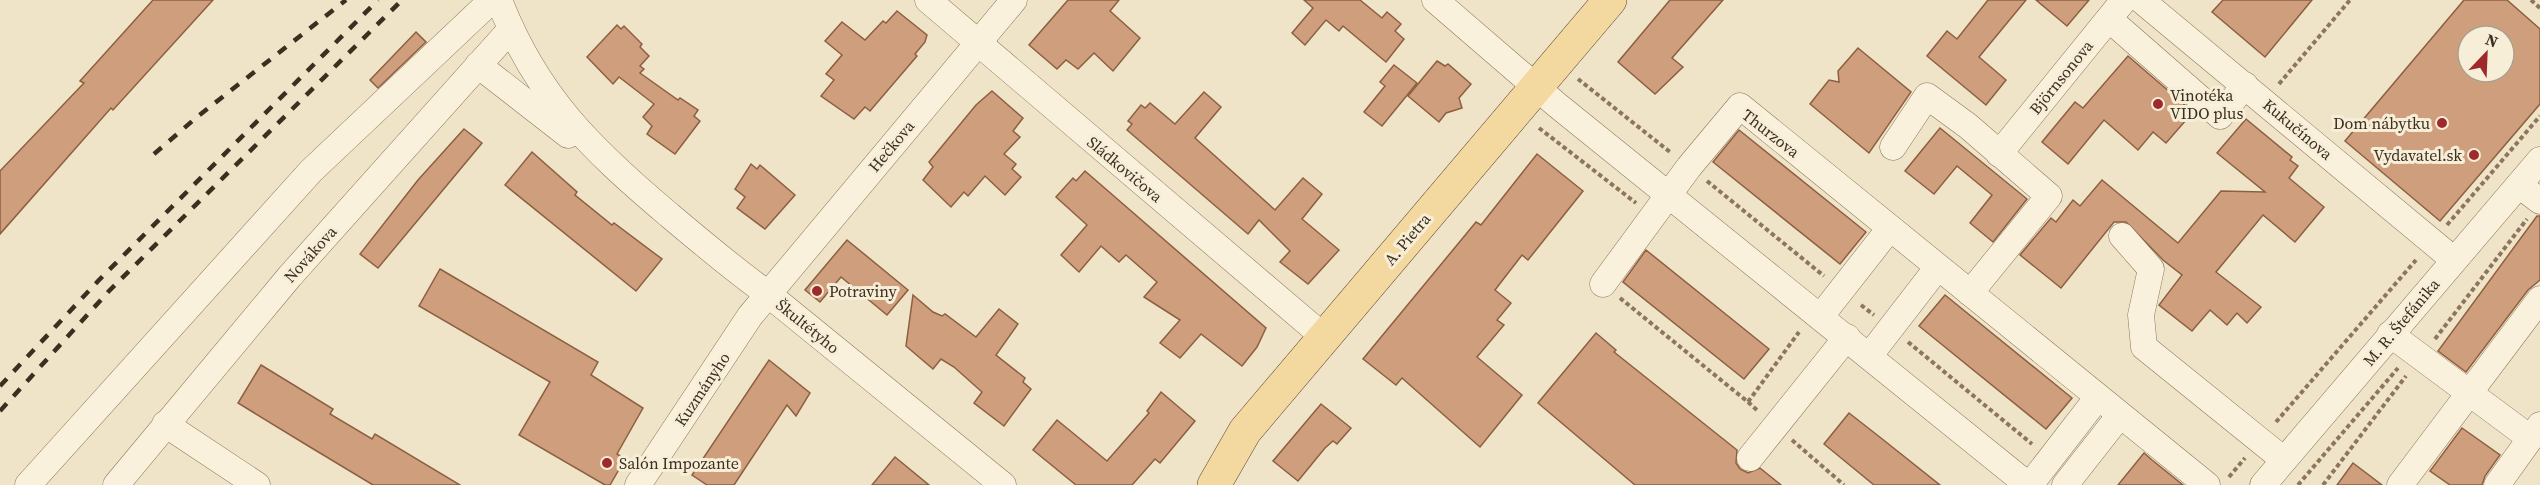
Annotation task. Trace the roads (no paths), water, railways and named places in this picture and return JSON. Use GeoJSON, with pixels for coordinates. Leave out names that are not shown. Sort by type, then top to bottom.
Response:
{"type":"FeatureCollection","features":[{"type":"Feature","properties":{"kind":"main road","name":"A. Pietra"},"geometry":{"type":"LineString","coordinates":[[1214,485],[1245,431],[1610,0]]}},
{"type":"Feature","properties":{"kind":"street"},"geometry":{"type":"LineString","coordinates":[[28,485],[311,171],[492,0]]}},
{"type":"Feature","properties":{"kind":"street","name":"Škultétyho"},"geometry":{"type":"LineString","coordinates":[[500,0],[511,29],[557,106],[613,167]]}},
{"type":"Feature","properties":{"kind":"street","name":"Sládkovičova"},"geometry":{"type":"LineString","coordinates":[[927,0],[1324,337]]}},
{"type":"Feature","properties":{"kind":"street","name":"Hečkova"},"geometry":{"type":"LineString","coordinates":[[768,294],[1014,0]]}},
{"type":"Feature","properties":{"kind":"street"},"geometry":{"type":"LineString","coordinates":[[1435,0],[1669,195],[2029,485],[2098,396]]}},
{"type":"Feature","properties":{"kind":"street","name":"Kukučínova"},"geometry":{"type":"LineString","coordinates":[[2141,0],[2454,260]]}},
{"type":"Feature","properties":{"kind":"street"},"geometry":{"type":"LineString","coordinates":[[2116,9],[2220,116],[2245,85]]}},
{"type":"Feature","properties":{"kind":"street","name":"Björnsonova"},"geometry":{"type":"LineString","coordinates":[[1999,154],[2116,9]]}},
{"type":"Feature","properties":{"kind":"street","name":"Novákova"},"geometry":{"type":"LineString","coordinates":[[116,485],[290,276],[511,29]]}},
{"type":"Feature","properties":{"kind":"street","name":"Škultétyho"},"geometry":{"type":"LineString","coordinates":[[478,65],[613,167],[742,276],[768,294],[1003,485]]}},
{"type":"Feature","properties":{"kind":"street"},"geometry":{"type":"LineString","coordinates":[[1893,147],[1927,96],[1968,126],[2049,196],[1970,293]]}},
{"type":"Feature","properties":{"kind":"street","name":"Thurzova"},"geometry":{"type":"LineString","coordinates":[[1603,285],[1669,195],[1740,106],[2207,485]]}},
{"type":"Feature","properties":{"kind":"street","name":"M. R. Štefánika"},"geometry":{"type":"LineString","coordinates":[[2263,485],[2540,160]]}},
{"type":"Feature","properties":{"kind":"street"},"geometry":{"type":"LineString","coordinates":[[2518,185],[2540,201]]}},
{"type":"Feature","properties":{"kind":"street"},"geometry":{"type":"LineString","coordinates":[[1821,316],[1890,228]]}},
{"type":"Feature","properties":{"kind":"street"},"geometry":{"type":"LineString","coordinates":[[2122,236],[2151,269],[2141,315],[2144,347],[2284,460]]}},
{"type":"Feature","properties":{"kind":"street"},"geometry":{"type":"LineString","coordinates":[[1870,356],[1938,267]]}},
{"type":"Feature","properties":{"kind":"street","name":"Kuzmányho"},"geometry":{"type":"LineString","coordinates":[[638,485],[743,326],[768,294]]}},
{"type":"Feature","properties":{"kind":"street"},"geometry":{"type":"LineString","coordinates":[[2400,485],[2467,392],[2540,299]]}},
{"type":"Feature","properties":{"kind":"street"},"geometry":{"type":"LineString","coordinates":[[2390,334],[2467,392],[2535,431],[2496,485]]}},
{"type":"Feature","properties":{"kind":"street"},"geometry":{"type":"LineString","coordinates":[[1750,458],[1848,337]]}},
{"type":"Feature","properties":{"kind":"street"},"geometry":{"type":"LineString","coordinates":[[2065,485],[2120,414]]}},
{"type":"Feature","properties":{"kind":"street"},"geometry":{"type":"LineString","coordinates":[[165,424],[257,485]]}},
{"type":"Feature","properties":{"kind":"railway"},"geometry":{"type":"LineString","coordinates":[[154,154],[197,117],[346,0]]}},
{"type":"Feature","properties":{"kind":"railway"},"geometry":{"type":"LineString","coordinates":[[0,386],[99,280],[378,0]]}},
{"type":"Feature","properties":{"kind":"railway"},"geometry":{"type":"LineString","coordinates":[[0,411],[109,291],[402,0]]}},
{"type":"Feature","properties":{"kind":"place","name":"Vinotéka VIDO plus"},"geometry":{"type":"Point","coordinates":[2158,104]}},
{"type":"Feature","properties":{"kind":"place","name":"Dom nábytku"},"geometry":{"type":"Point","coordinates":[2442,123]}},
{"type":"Feature","properties":{"kind":"place","name":"Vydavatel.sk"},"geometry":{"type":"Point","coordinates":[2474,155]}},
{"type":"Feature","properties":{"kind":"place","name":"Potraviny"},"geometry":{"type":"Point","coordinates":[817,291]}},
{"type":"Feature","properties":{"kind":"place","name":"Salón Impozante"},"geometry":{"type":"Point","coordinates":[607,463]}}]}
